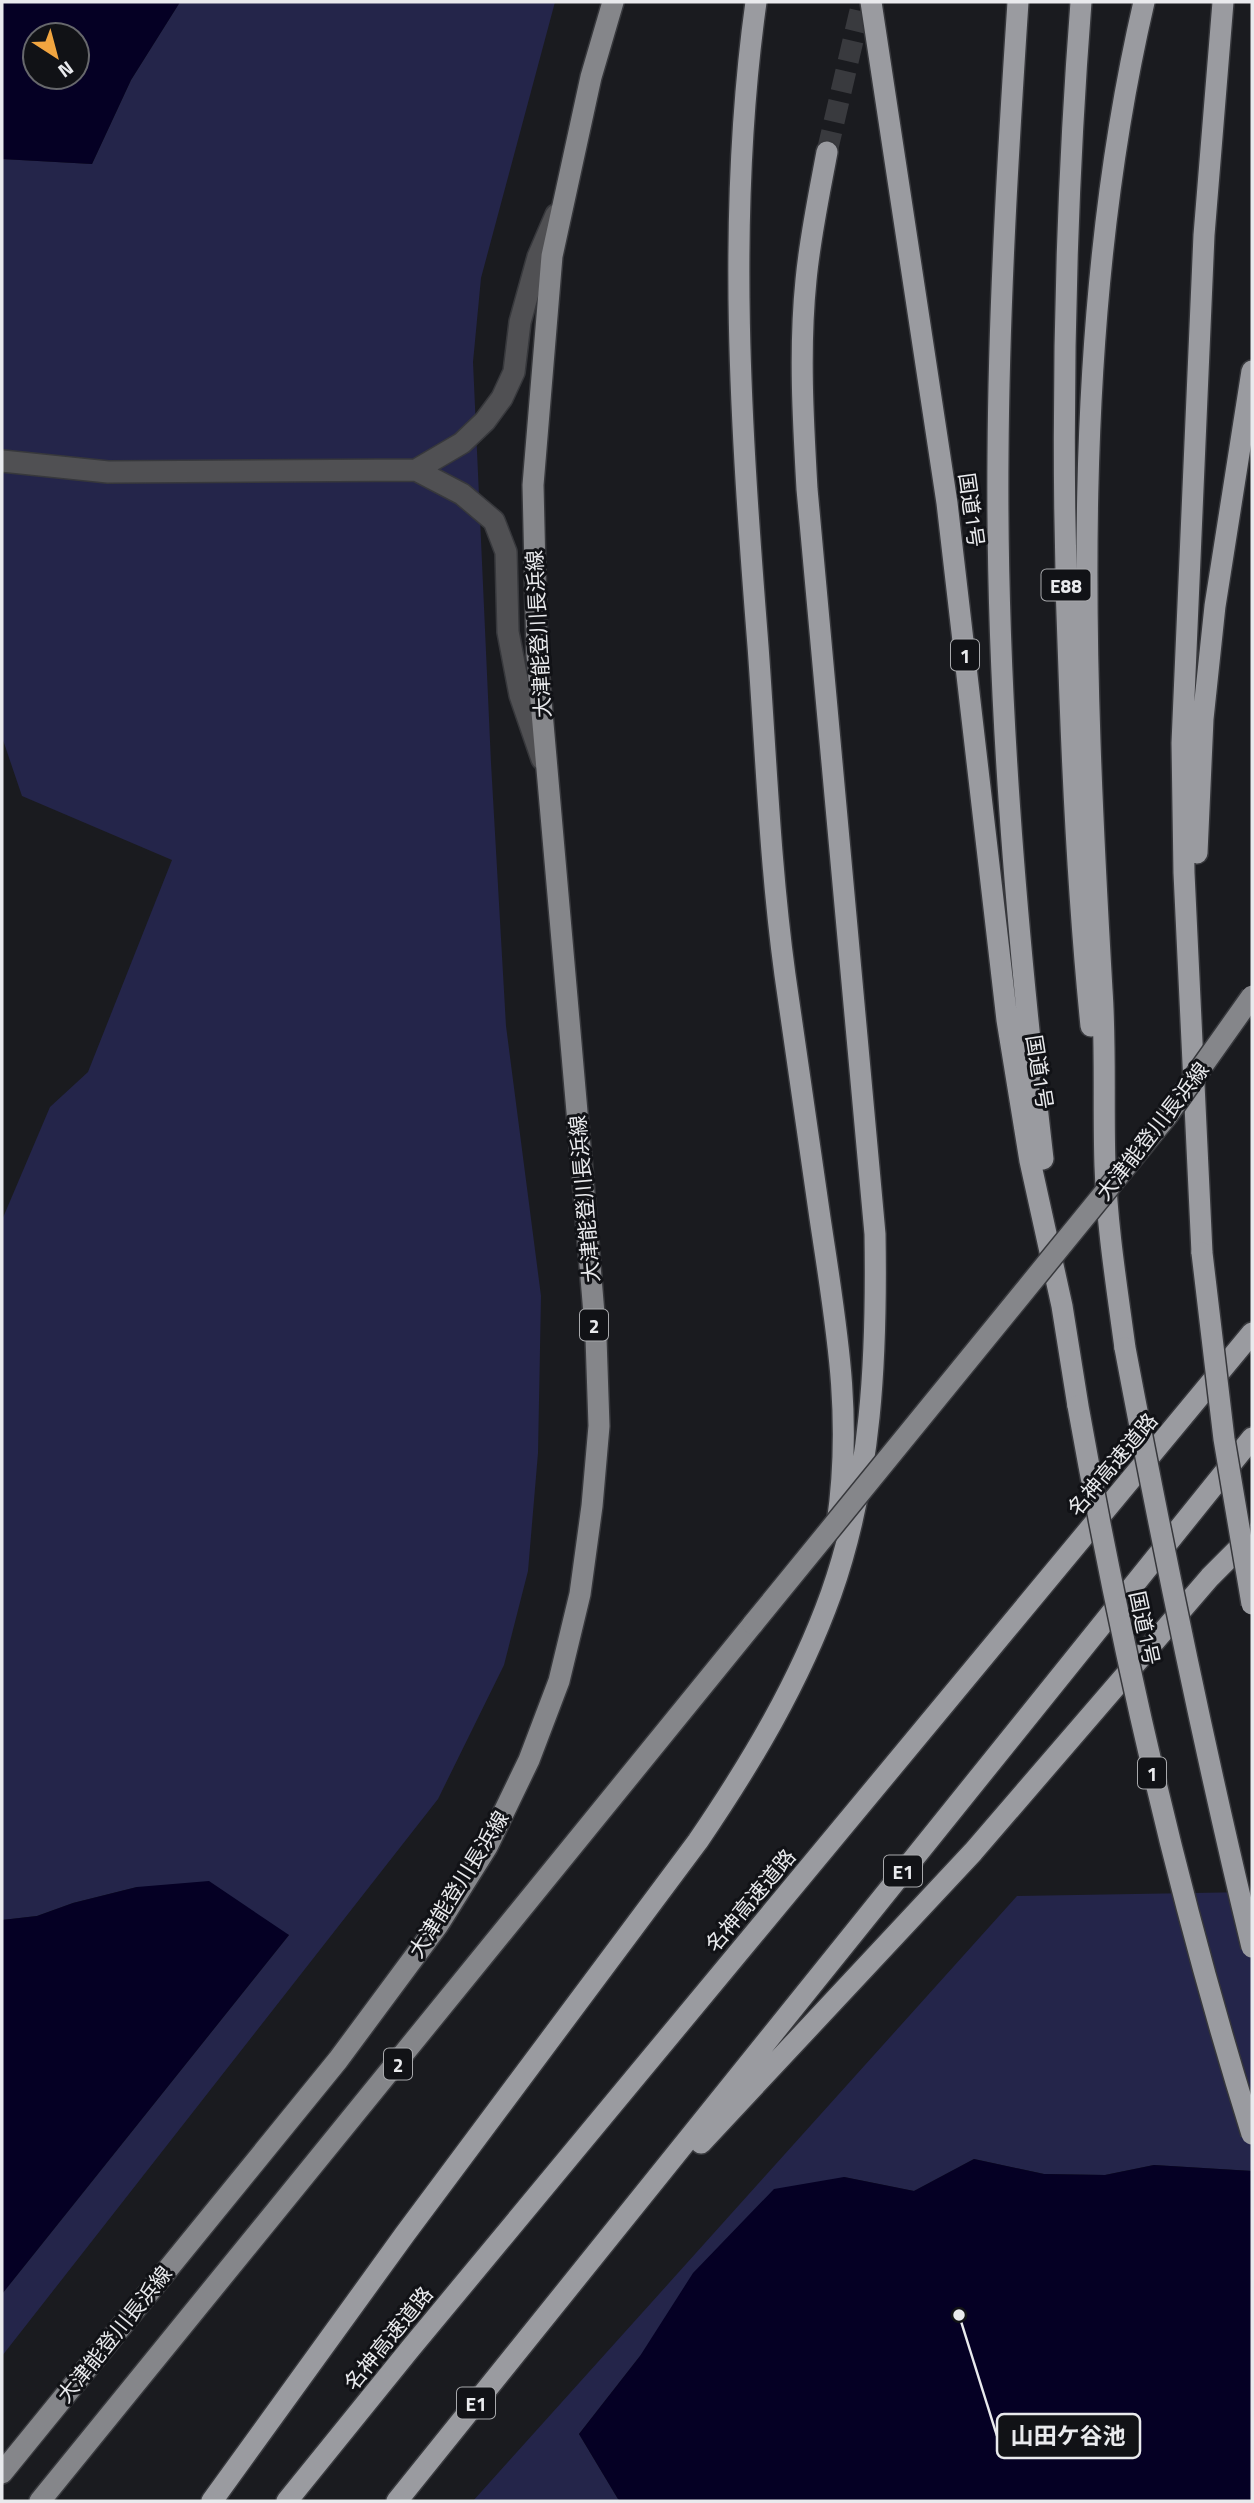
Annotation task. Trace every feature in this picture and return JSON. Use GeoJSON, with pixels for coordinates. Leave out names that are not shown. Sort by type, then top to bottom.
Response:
{"type":"FeatureCollection","features":[{"type":"Feature","properties":{"kind":"highway"},"geometry":{"type":"LineString","coordinates":[[757,2],[745,117],[739,223],[738,325],[742,444],[785,969],[841,1352],[844,1416],[844,1480],[835,1539],[805,1658]]}},
{"type":"Feature","properties":{"kind":"highway","name":"国道1号"},"geometry":{"type":"LineString","coordinates":[[872,2],[947,503],[1007,1020],[1030,1161],[1062,1306],[1104,1553],[1152,1776],[1252,2133]]}},
{"type":"Feature","properties":{"kind":"highway"},"geometry":{"type":"LineString","coordinates":[[1018,2],[1004,245],[998,457],[1002,667],[1013,875],[1028,1026],[1062,1306]]}},
{"type":"Feature","properties":{"kind":"highway","name":"E88"},"geometry":{"type":"LineString","coordinates":[[1082,2],[1072,126],[1063,466],[1076,857],[1105,1167]]}},
{"type":"Feature","properties":{"kind":"highway","name":"国道1号"},"geometry":{"type":"LineString","coordinates":[[1144,2],[1127,75],[1098,286],[1088,494],[1089,690],[1094,862],[1105,1037],[1105,1167],[1111,1246],[1125,1348],[1169,1580],[1214,1793],[1252,1947]]}},
{"type":"Feature","properties":{"kind":"highway"},"geometry":{"type":"LineString","coordinates":[[1223,2],[1204,235],[1183,716],[1184,873],[1202,1253],[1224,1439],[1252,1604]]}},
{"type":"Feature","properties":{"kind":"highway"},"geometry":{"type":"LineString","coordinates":[[212,2501],[405,2234],[698,1841],[744,1773],[778,1714],[805,1658],[831,1595],[848,1537],[859,1485],[873,1384],[876,1234],[808,503],[802,402],[806,280],[827,152]]}},
{"type":"Feature","properties":{"kind":"highway"},"geometry":{"type":"LineString","coordinates":[[1190,991],[1203,719],[1215,606],[1252,371]]}},
{"type":"Feature","properties":{"kind":"highway","name":"名神高速道路"},"geometry":{"type":"LineString","coordinates":[[287,2501],[1252,1333]]}},
{"type":"Feature","properties":{"kind":"highway","name":"E1"},"geometry":{"type":"LineString","coordinates":[[397,2501],[1252,1438]]}},
{"type":"Feature","properties":{"kind":"highway"},"geometry":{"type":"LineString","coordinates":[[554,2305],[650,2198],[973,1852],[1210,1577],[1252,1535]]}},
{"type":"Feature","properties":{"kind":"main road","name":"大津能登川長浜線"},"geometry":{"type":"LineString","coordinates":[[2,2473],[338,2060],[438,1926],[493,1834],[529,1760],[559,1681],[580,1594],[599,1426],[596,1338],[537,655],[533,485],[551,269],[591,77],[613,2]]}},
{"type":"Feature","properties":{"kind":"main road","name":"大津能登川長浜線"},"geometry":{"type":"LineString","coordinates":[[40,2501],[1167,1116],[1252,996]]}},
{"type":"Feature","properties":{"kind":"street"},"geometry":{"type":"LineString","coordinates":[[416,470],[462,443],[485,421],[502,398],[514,372],[520,322],[538,257],[566,189]]}},
{"type":"Feature","properties":{"kind":"street"},"geometry":{"type":"LineString","coordinates":[[2,461],[108,472],[416,470],[462,494],[494,521],[506,552],[508,632],[520,695],[547,772]]}},
{"type":"Feature","properties":{"kind":"shaded area"},"geometry":{"type":"Polygon","coordinates":[[[2,2],[180,2],[131,80],[92,164],[2,159],[2,2]]]}},
{"type":"Feature","properties":{"kind":"shaded area"},"geometry":{"type":"Polygon","coordinates":[[[180,2],[555,2],[481,278],[473,362],[506,1026],[541,1296],[538,1453],[528,1571],[504,1665],[438,1799],[2,2356],[2,2294],[289,1935],[137,1887],[73,1903],[37,1916],[2,1920],[2,1220],[50,1107],[88,1072],[172,860],[22,796],[2,737],[2,159],[92,164],[131,80],[180,2]]]}},
{"type":"Feature","properties":{"kind":"shaded area"},"geometry":{"type":"Polygon","coordinates":[[[209,1881],[289,1935],[2,2294],[2,1920],[37,1916],[73,1903],[137,1887],[209,1881]]]}},
{"type":"Feature","properties":{"kind":"shaded area"},"geometry":{"type":"Polygon","coordinates":[[[1252,1892],[1252,2171],[1154,2165],[1105,2175],[1044,2174],[974,2159],[914,2191],[844,2177],[640,2356],[579,2434],[618,2499],[622,2501],[473,2501],[1017,1896],[1252,1892]]]}},
{"type":"Feature","properties":{"kind":"shaded area"},"geometry":{"type":"Polygon","coordinates":[[[974,2159],[1044,2174],[1105,2175],[1154,2165],[1252,2171],[1252,2501],[618,2499],[579,2434],[640,2356],[693,2273],[774,2189],[844,2177],[914,2191],[974,2159]]]}},
{"type":"Feature","properties":{"kind":"tunnel"},"geometry":{"type":"LineString","coordinates":[[827,152],[862,2]]}},
{"type":"Feature","properties":{"kind":"place","name":"山田ケ谷池"},"geometry":{"type":"Point","coordinates":[959,2315]}}]}
